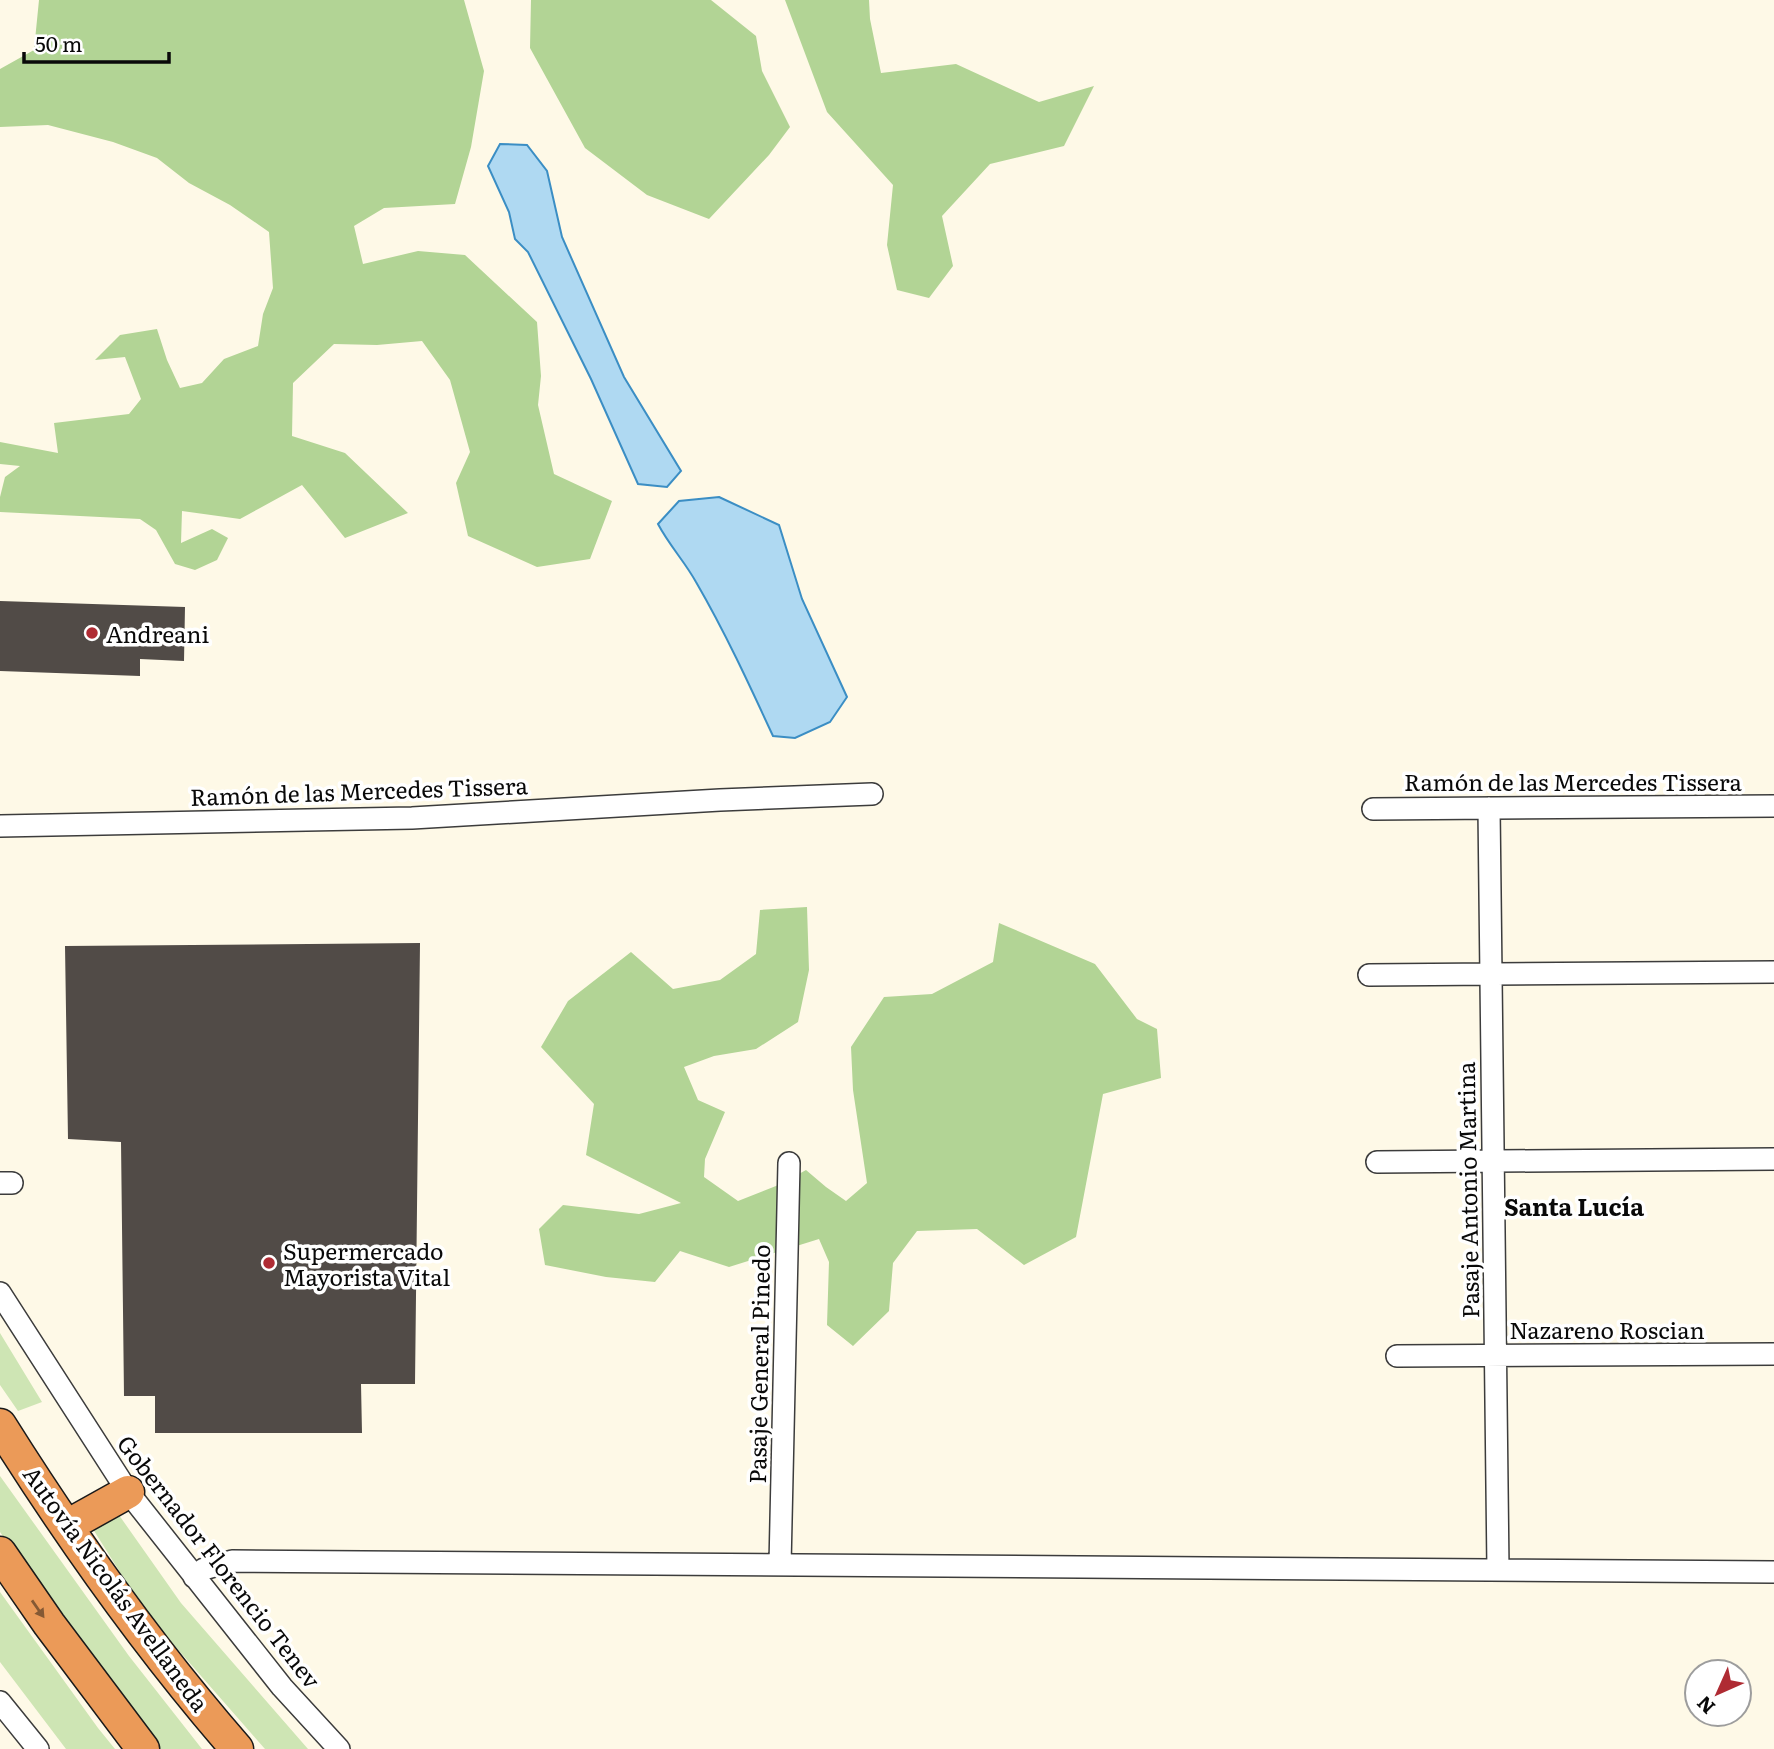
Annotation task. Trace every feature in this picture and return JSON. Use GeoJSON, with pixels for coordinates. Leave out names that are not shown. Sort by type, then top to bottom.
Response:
{"type":"FeatureCollection","features":[{"type":"Feature","properties":{"kind":"highway","name":"Autovía Nicolás Avellaneda"},"geometry":{"type":"LineString","coordinates":[[0,1425],[67,1525],[167,1665],[237,1749]]}},
{"type":"Feature","properties":{"kind":"highway"},"geometry":{"type":"LineString","coordinates":[[67,1525],[128,1492]]}},
{"type":"Feature","properties":{"kind":"highway"},"geometry":{"type":"LineString","coordinates":[[0,1553],[56,1635],[143,1749]]}},
{"type":"Feature","properties":{"kind":"street","name":"Ramón de las Mercedes Tissera"},"geometry":{"type":"LineString","coordinates":[[0,826],[412,818],[872,794]]}},
{"type":"Feature","properties":{"kind":"street","name":"Ramón de las Mercedes Tissera"},"geometry":{"type":"LineString","coordinates":[[1373,809],[1774,806]]}},
{"type":"Feature","properties":{"kind":"street","name":"Pasaje Antonio Martina"},"geometry":{"type":"LineString","coordinates":[[1489,808],[1498,1570]]}},
{"type":"Feature","properties":{"kind":"street"},"geometry":{"type":"LineString","coordinates":[[1369,975],[1774,972]]}},
{"type":"Feature","properties":{"kind":"street"},"geometry":{"type":"LineString","coordinates":[[1377,1162],[1774,1159]]}},
{"type":"Feature","properties":{"kind":"street","name":"Pasaje General Pinedo"},"geometry":{"type":"LineString","coordinates":[[780,1565],[789,1163]]}},
{"type":"Feature","properties":{"kind":"street","name":"Gobernador Florencio Tenev"},"geometry":{"type":"LineString","coordinates":[[0,1293],[128,1492],[282,1687],[339,1749]]}},
{"type":"Feature","properties":{"kind":"street","name":"Nazareno Roscian"},"geometry":{"type":"LineString","coordinates":[[1397,1356],[1774,1354]]}},
{"type":"Feature","properties":{"kind":"street"},"geometry":{"type":"LineString","coordinates":[[194,1577],[204,1569],[232,1561],[1774,1572]]}},
{"type":"Feature","properties":{"kind":"street"},"geometry":{"type":"LineString","coordinates":[[0,1702],[38,1749]]}},
{"type":"Feature","properties":{"kind":"green space"},"geometry":{"type":"Polygon","coordinates":[[[39,0],[464,0],[484,71],[471,147],[455,204],[384,208],[354,226],[363,264],[418,251],[465,255],[537,322],[541,376],[538,405],[554,474],[612,501],[590,559],[537,567],[468,536],[456,483],[470,452],[450,380],[422,341],[377,345],[334,344],[293,383],[292,436],[345,453],[408,513],[345,538],[302,485],[240,519],[182,511],[181,543],[212,529],[228,538],[217,560],[195,570],[175,564],[156,530],[140,519],[0,512],[0,497],[5,477],[20,466],[0,464],[0,442],[58,453],[54,423],[129,414],[141,399],[125,357],[95,360],[120,335],[157,329],[180,388],[202,383],[224,359],[258,346],[263,314],[273,288],[269,232],[230,205],[189,183],[157,158],[113,142],[48,125],[0,127],[0,69],[34,50],[39,0]]]}},
{"type":"Feature","properties":{"kind":"green space"},"geometry":{"type":"Polygon","coordinates":[[[531,0],[711,0],[756,36],[762,71],[790,127],[769,155],[709,219],[647,195],[585,148],[530,48],[531,0]]]}},
{"type":"Feature","properties":{"kind":"green space"},"geometry":{"type":"Polygon","coordinates":[[[785,0],[869,0],[881,73],[956,64],[1039,102],[1094,86],[1064,146],[990,164],[942,216],[953,266],[929,298],[897,290],[887,245],[893,185],[827,112],[785,0]]]}},
{"type":"Feature","properties":{"kind":"green space"},"geometry":{"type":"Polygon","coordinates":[[[807,907],[809,970],[798,1022],[756,1049],[714,1056],[684,1067],[698,1100],[725,1112],[705,1159],[704,1177],[738,1201],[781,1184],[806,1170],[846,1201],[867,1183],[853,1090],[851,1047],[884,997],[932,994],[993,962],[999,923],[1095,964],[1137,1019],[1157,1029],[1161,1078],[1103,1094],[1076,1237],[1024,1265],[977,1229],[917,1231],[893,1263],[889,1311],[853,1346],[827,1325],[829,1262],[819,1239],[729,1267],[680,1251],[655,1282],[606,1277],[545,1265],[539,1229],[563,1205],[639,1214],[681,1203],[586,1155],[594,1104],[541,1047],[568,1001],[631,952],[673,989],[720,980],[756,954],[760,910],[807,907]]]}},
{"type":"Feature","properties":{"kind":"green space"},"geometry":{"type":"Polygon","coordinates":[[[0,1333],[42,1402],[18,1411],[0,1385],[0,1333]]]}},
{"type":"Feature","properties":{"kind":"green space"},"geometry":{"type":"Polygon","coordinates":[[[0,1476],[129,1656],[202,1749],[158,1749],[79,1645],[0,1532],[0,1476]]]}},
{"type":"Feature","properties":{"kind":"green space"},"geometry":{"type":"Polygon","coordinates":[[[114,1508],[181,1603],[308,1749],[265,1749],[145,1612],[86,1518],[114,1508]]]}},
{"type":"Feature","properties":{"kind":"green space"},"geometry":{"type":"Polygon","coordinates":[[[0,1592],[115,1749],[66,1749],[0,1662],[0,1592]]]}},
{"type":"Feature","properties":{"kind":"water"},"geometry":{"type":"Polygon","coordinates":[[[500,144],[527,145],[547,171],[562,237],[624,377],[681,471],[667,487],[638,484],[591,379],[528,252],[515,239],[509,212],[488,166],[500,144]]]}},
{"type":"Feature","properties":{"kind":"water"},"geometry":{"type":"Polygon","coordinates":[[[719,497],[779,525],[802,599],[847,697],[830,722],[795,738],[773,736],[707,601],[658,524],[679,501],[719,497]]]}},
{"type":"Feature","properties":{"kind":"building","name":"Andreani"},"geometry":{"type":"Polygon","coordinates":[[[0,601],[185,607],[184,661],[140,659],[140,676],[0,671],[0,601]]]}},
{"type":"Feature","properties":{"kind":"building","name":"Supermercado Mayorista Vital"},"geometry":{"type":"Polygon","coordinates":[[[420,943],[415,1384],[361,1384],[362,1433],[155,1433],[155,1396],[124,1396],[121,1142],[68,1139],[65,946],[420,943]]]}},
{"type":"Feature","properties":{"kind":"place","name":"Andreani"},"geometry":{"type":"Point","coordinates":[92,633]}},
{"type":"Feature","properties":{"kind":"place","name":"Supermercado Mayorista Vital"},"geometry":{"type":"Point","coordinates":[269,1263]}},
{"type":"Feature","properties":{"kind":"district","name":"Santa Lucía"},"geometry":{"type":"Point","coordinates":[1574,1205]}}]}
